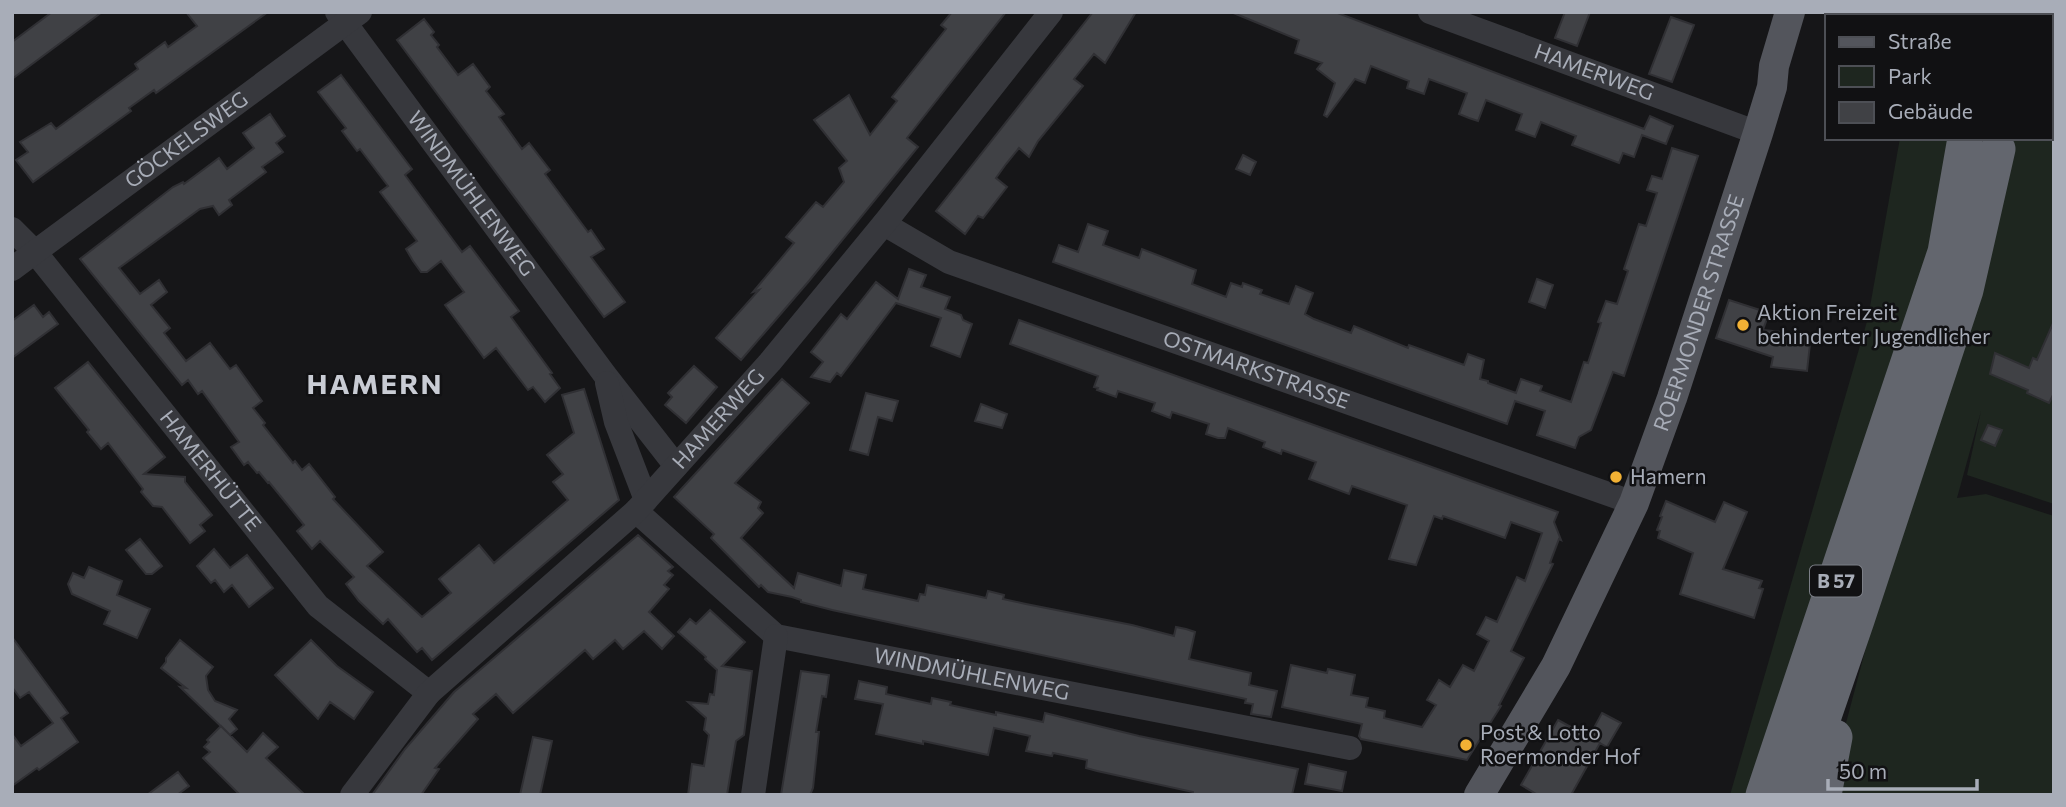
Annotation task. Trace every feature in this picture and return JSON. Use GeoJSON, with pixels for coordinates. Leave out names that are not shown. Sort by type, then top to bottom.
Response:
{"type":"FeatureCollection","features":[{"type":"Feature","properties":{"kind":"highway","name":"B 57"},"geometry":{"type":"LineString","coordinates":[[1763,795],[1945,252],[1965,140]]}},
{"type":"Feature","properties":{"kind":"highway","name":"B 57"},"geometry":{"type":"LineString","coordinates":[[1797,795],[1966,290],[1999,144]]}},
{"type":"Feature","properties":{"kind":"highway"},"geometry":{"type":"LineString","coordinates":[[1824,795],[1857,620]]}},
{"type":"Feature","properties":{"kind":"main road","name":"ROERMONDER STRASSE"},"geometry":{"type":"LineString","coordinates":[[1772,87],[1773,66],[1790,12]]}},
{"type":"Feature","properties":{"kind":"main road","name":"ROERMONDER STRASSE"},"geometry":{"type":"LineString","coordinates":[[1479,795],[1556,666],[1634,503],[1672,398],[1772,87],[1798,39],[1807,12]]}},
{"type":"Feature","properties":{"kind":"street","name":"HAMERWEG"},"geometry":{"type":"LineString","coordinates":[[352,795],[429,693],[641,505],[770,362],[884,224],[1051,12]]}},
{"type":"Feature","properties":{"kind":"street","name":"HAMERWEG"},"geometry":{"type":"LineString","coordinates":[[1430,12],[1758,134]]}},
{"type":"Feature","properties":{"kind":"street","name":"GÖCKELSWEG"},"geometry":{"type":"LineString","coordinates":[[12,269],[347,16]]}},
{"type":"Feature","properties":{"kind":"street","name":"WINDMÜHLENWEG"},"geometry":{"type":"LineString","coordinates":[[347,16],[605,375],[676,466]]}},
{"type":"Feature","properties":{"kind":"street","name":"OSTMARKSTRASSE"},"geometry":{"type":"LineString","coordinates":[[884,224],[949,262],[1634,503]]}},
{"type":"Feature","properties":{"kind":"street","name":"HAMERHÜTTE"},"geometry":{"type":"LineString","coordinates":[[12,229],[35,252],[318,606],[429,693]]}},
{"type":"Feature","properties":{"kind":"street","name":"WINDMÜHLENWEG"},"geometry":{"type":"LineString","coordinates":[[605,375],[641,505],[776,636],[1350,748]]}},
{"type":"Feature","properties":{"kind":"street"},"geometry":{"type":"LineString","coordinates":[[753,795],[776,636]]}},
{"type":"Feature","properties":{"kind":"green space"},"geometry":{"type":"Polygon","coordinates":[[[2052,97],[2054,504],[1967,475],[1981,411],[1957,498],[1986,494],[2054,516],[2054,795],[1827,795],[1878,602],[1994,216],[2012,140],[2052,140],[2052,97]]]}},
{"type":"Feature","properties":{"kind":"green space"},"geometry":{"type":"Polygon","coordinates":[[[1900,140],[1955,140],[1941,209],[1750,795],[1730,795],[1868,318],[1900,140]]]}},
{"type":"Feature","properties":{"kind":"building"},"geometry":{"type":"Polygon","coordinates":[[[52,12],[102,12],[12,79],[12,42],[52,12]]]}},
{"type":"Feature","properties":{"kind":"building"},"geometry":{"type":"Polygon","coordinates":[[[186,12],[268,12],[156,93],[154,90],[129,108],[131,111],[33,182],[16,160],[28,152],[20,142],[51,123],[56,129],[138,69],[135,64],[165,42],[168,47],[197,26],[186,12]]]}},
{"type":"Feature","properties":{"kind":"building"},"geometry":{"type":"Polygon","coordinates":[[[952,12],[1006,12],[907,138],[918,147],[741,360],[716,338],[759,290],[753,292],[794,243],[786,237],[816,202],[823,207],[844,182],[839,168],[847,161],[814,120],[849,95],[870,135],[897,101],[892,97],[946,29],[941,25],[952,12]]]}},
{"type":"Feature","properties":{"kind":"building"},"geometry":{"type":"Polygon","coordinates":[[[1093,12],[1136,12],[1105,63],[1094,54],[1074,79],[1083,86],[1038,141],[1029,157],[1019,148],[1006,164],[996,178],[1007,187],[983,218],[978,216],[965,234],[936,211],[1093,12]]]}},
{"type":"Feature","properties":{"kind":"building"},"geometry":{"type":"Polygon","coordinates":[[[1231,12],[1335,12],[1644,129],[1650,116],[1673,126],[1666,144],[1642,135],[1634,157],[1623,153],[1619,163],[1572,145],[1576,136],[1541,122],[1535,137],[1516,130],[1522,114],[1486,100],[1478,121],[1469,118],[1459,114],[1467,93],[1429,79],[1424,94],[1407,88],[1409,81],[1371,66],[1365,83],[1355,79],[1327,117],[1324,115],[1335,83],[1317,69],[1322,63],[1295,53],[1299,40],[1231,12]]]}},
{"type":"Feature","properties":{"kind":"building"},"geometry":{"type":"Polygon","coordinates":[[[1565,12],[1590,12],[1577,46],[1555,38],[1565,12]]]}},
{"type":"Feature","properties":{"kind":"building"},"geometry":{"type":"Polygon","coordinates":[[[1671,17],[1694,25],[1672,82],[1649,74],[1671,17]]]}},
{"type":"Feature","properties":{"kind":"building"},"geometry":{"type":"Polygon","coordinates":[[[424,19],[434,32],[431,35],[439,45],[437,47],[458,75],[473,64],[490,87],[486,91],[504,114],[499,117],[522,149],[529,143],[550,170],[545,174],[604,249],[591,257],[625,302],[604,317],[397,40],[424,19]]]}},
{"type":"Feature","properties":{"kind":"building"},"geometry":{"type":"Polygon","coordinates":[[[341,75],[412,169],[405,175],[462,252],[470,246],[519,311],[511,317],[560,388],[545,402],[533,387],[528,390],[496,348],[484,358],[445,305],[464,292],[441,261],[427,272],[421,272],[413,261],[406,249],[417,241],[380,192],[388,186],[360,149],[357,151],[342,131],[346,128],[318,92],[341,75]]]}},
{"type":"Feature","properties":{"kind":"building"},"geometry":{"type":"Polygon","coordinates":[[[270,114],[285,136],[276,143],[283,152],[262,167],[266,172],[229,200],[232,205],[219,215],[213,206],[200,209],[119,268],[140,294],[159,280],[167,292],[151,305],[170,328],[164,333],[186,361],[210,343],[230,369],[236,365],[262,401],[253,408],[265,423],[263,425],[293,463],[295,461],[302,470],[309,464],[335,497],[333,499],[383,552],[367,566],[422,617],[451,593],[439,579],[479,545],[494,563],[568,500],[553,482],[563,474],[547,455],[574,433],[562,395],[584,389],[619,500],[432,660],[422,648],[417,652],[388,619],[383,624],[359,601],[346,584],[354,577],[320,541],[312,549],[297,531],[304,525],[269,482],[248,462],[244,465],[231,447],[239,442],[202,391],[198,394],[188,380],[182,385],[80,259],[173,187],[183,182],[184,184],[219,158],[227,169],[254,148],[243,133],[270,114]]]}},
{"type":"Feature","properties":{"kind":"building"},"geometry":{"type":"Polygon","coordinates":[[[1672,148],[1698,156],[1624,376],[1613,372],[1591,430],[1579,437],[1575,448],[1537,435],[1545,411],[1515,401],[1507,424],[1053,262],[1059,245],[1078,252],[1088,224],[1108,231],[1103,245],[1139,258],[1142,249],[1196,270],[1192,284],[1226,297],[1231,283],[1242,287],[1243,283],[1262,290],[1260,294],[1289,304],[1296,286],[1313,293],[1305,314],[1314,319],[1351,333],[1354,326],[1408,348],[1409,345],[1464,365],[1468,354],[1484,360],[1480,379],[1488,383],[1516,393],[1521,379],[1542,386],[1540,391],[1571,402],[1584,362],[1588,363],[1606,301],[1617,304],[1628,271],[1624,269],[1639,224],[1646,226],[1657,193],[1647,190],[1652,176],[1662,179],[1672,148]]]}},
{"type":"Feature","properties":{"kind":"building"},"geometry":{"type":"Polygon","coordinates":[[[1243,155],[1256,162],[1250,175],[1236,169],[1243,155]]]}},
{"type":"Feature","properties":{"kind":"building"},"geometry":{"type":"Polygon","coordinates":[[[909,269],[926,275],[921,287],[950,297],[945,309],[961,315],[963,320],[972,324],[960,357],[931,346],[941,318],[896,303],[841,376],[837,373],[830,382],[811,377],[823,362],[811,352],[841,314],[847,319],[876,282],[898,299],[909,269]]]}},
{"type":"Feature","properties":{"kind":"building"},"geometry":{"type":"Polygon","coordinates":[[[1537,279],[1553,285],[1545,308],[1529,302],[1537,279]]]}},
{"type":"Feature","properties":{"kind":"building"},"geometry":{"type":"Polygon","coordinates":[[[1729,300],[1769,313],[1763,330],[1811,335],[1807,371],[1771,367],[1773,357],[1716,338],[1729,300]]]}},
{"type":"Feature","properties":{"kind":"building"},"geometry":{"type":"Polygon","coordinates":[[[34,305],[43,317],[49,312],[58,324],[12,358],[12,321],[34,305]]]}},
{"type":"Feature","properties":{"kind":"building"},"geometry":{"type":"Polygon","coordinates":[[[1019,320],[1558,512],[1554,522],[1561,540],[1559,539],[1550,563],[1553,564],[1511,651],[1524,658],[1499,705],[1501,706],[1467,760],[1361,739],[1359,736],[1362,724],[1282,707],[1291,665],[1327,673],[1328,669],[1355,675],[1351,695],[1368,698],[1366,707],[1385,711],[1384,718],[1422,727],[1436,705],[1427,700],[1439,680],[1450,687],[1463,665],[1474,671],[1489,641],[1477,634],[1486,617],[1497,622],[1517,577],[1525,581],[1542,533],[1511,522],[1505,538],[1443,516],[1442,519],[1434,516],[1416,565],[1389,559],[1407,505],[1352,486],[1349,494],[1309,479],[1316,462],[1282,450],[1281,454],[1263,447],[1265,442],[1228,428],[1225,438],[1218,438],[1206,434],[1209,424],[1172,412],[1170,418],[1152,411],[1155,403],[1118,391],[1116,397],[1097,390],[1098,388],[1094,387],[1098,376],[1010,344],[1019,320]]]}},
{"type":"Feature","properties":{"kind":"building"},"geometry":{"type":"Polygon","coordinates":[[[2054,321],[2054,393],[2049,403],[2027,393],[2028,390],[1990,374],[1995,353],[2029,368],[2033,358],[2037,360],[2054,321]]]}},
{"type":"Feature","properties":{"kind":"building"},"geometry":{"type":"Polygon","coordinates":[[[88,362],[165,457],[144,474],[185,477],[185,482],[212,515],[200,525],[205,531],[190,543],[162,507],[153,506],[141,492],[143,489],[108,443],[101,449],[55,388],[88,362]]]}},
{"type":"Feature","properties":{"kind":"building"},"geometry":{"type":"Polygon","coordinates":[[[694,366],[717,387],[686,423],[665,405],[672,397],[668,393],[694,366]]]}},
{"type":"Feature","properties":{"kind":"building"},"geometry":{"type":"Polygon","coordinates":[[[782,379],[809,403],[735,483],[761,502],[758,508],[763,513],[741,538],[794,588],[798,573],[841,586],[844,570],[866,575],[863,589],[918,601],[920,594],[925,595],[927,585],[986,598],[988,591],[1004,595],[1003,599],[1174,636],[1176,627],[1186,629],[1195,632],[1189,659],[1251,673],[1249,685],[1277,691],[1271,717],[1251,714],[1253,704],[1245,703],[1246,699],[832,610],[768,592],[761,585],[759,587],[711,538],[714,534],[674,497],[782,379]]]}},
{"type":"Feature","properties":{"kind":"building"},"geometry":{"type":"Polygon","coordinates":[[[866,393],[898,401],[892,421],[878,417],[868,455],[850,450],[866,393]]]}},
{"type":"Feature","properties":{"kind":"building"},"geometry":{"type":"Polygon","coordinates":[[[981,404],[1007,414],[1002,428],[975,421],[981,404]]]}},
{"type":"Feature","properties":{"kind":"building"},"geometry":{"type":"Polygon","coordinates":[[[1988,425],[2002,430],[1995,446],[1981,440],[1988,425]]]}},
{"type":"Feature","properties":{"kind":"building"},"geometry":{"type":"Polygon","coordinates":[[[1666,501],[1715,522],[1724,502],[1747,512],[1723,569],[1762,581],[1759,588],[1763,589],[1754,618],[1680,594],[1693,553],[1658,538],[1660,516],[1666,501]]]}},
{"type":"Feature","properties":{"kind":"building"},"geometry":{"type":"Polygon","coordinates":[[[638,535],[673,567],[668,571],[673,575],[664,585],[669,589],[649,612],[674,636],[662,649],[644,631],[623,649],[615,640],[593,659],[585,650],[513,713],[496,694],[473,714],[478,719],[435,768],[439,769],[421,795],[372,795],[405,749],[454,692],[638,535]]]}},
{"type":"Feature","properties":{"kind":"building"},"geometry":{"type":"Polygon","coordinates":[[[140,539],[162,566],[152,574],[146,574],[126,550],[140,539]]]}},
{"type":"Feature","properties":{"kind":"building"},"geometry":{"type":"Polygon","coordinates":[[[214,549],[230,568],[247,555],[273,588],[249,607],[232,585],[224,592],[215,580],[211,583],[197,566],[214,549]]]}},
{"type":"Feature","properties":{"kind":"building"},"geometry":{"type":"Polygon","coordinates":[[[89,567],[122,581],[117,595],[150,609],[137,638],[104,624],[110,611],[72,594],[68,584],[73,573],[84,578],[89,567]]]}},
{"type":"Feature","properties":{"kind":"building"},"geometry":{"type":"Polygon","coordinates":[[[710,610],[745,642],[722,666],[752,671],[744,735],[736,741],[727,795],[688,795],[692,764],[704,766],[709,735],[704,730],[706,718],[688,702],[708,704],[710,694],[714,695],[717,670],[678,632],[690,619],[696,624],[710,610]]]}},
{"type":"Feature","properties":{"kind":"building"},"geometry":{"type":"Polygon","coordinates":[[[12,637],[68,713],[61,718],[78,742],[12,786],[12,734],[21,746],[53,723],[29,692],[20,698],[12,687],[12,637]]]}},
{"type":"Feature","properties":{"kind":"building"},"geometry":{"type":"Polygon","coordinates":[[[180,640],[213,667],[206,676],[208,690],[215,701],[237,710],[229,719],[237,729],[230,735],[180,687],[186,688],[161,668],[180,640]]]}},
{"type":"Feature","properties":{"kind":"building"},"geometry":{"type":"Polygon","coordinates":[[[311,640],[337,666],[373,692],[354,719],[330,702],[318,719],[275,675],[311,640]]]}},
{"type":"Feature","properties":{"kind":"building"},"geometry":{"type":"Polygon","coordinates":[[[801,671],[829,675],[826,697],[822,696],[816,732],[819,732],[813,788],[810,795],[781,795],[801,671]]]}},
{"type":"Feature","properties":{"kind":"building"},"geometry":{"type":"Polygon","coordinates":[[[859,681],[887,687],[886,694],[931,704],[932,698],[951,702],[950,705],[996,715],[996,712],[1043,722],[1045,713],[1139,736],[1298,769],[1292,795],[1193,795],[1193,792],[1086,768],[1087,760],[1026,751],[1030,736],[994,728],[988,755],[876,734],[883,704],[855,699],[859,681]]]}},
{"type":"Feature","properties":{"kind":"building"},"geometry":{"type":"Polygon","coordinates":[[[1602,713],[1621,723],[1607,747],[1589,737],[1602,713]]]}},
{"type":"Feature","properties":{"kind":"building"},"geometry":{"type":"Polygon","coordinates":[[[1558,720],[1600,743],[1571,795],[1538,795],[1521,785],[1558,720]]]}},
{"type":"Feature","properties":{"kind":"building"},"geometry":{"type":"Polygon","coordinates":[[[221,726],[247,752],[263,733],[278,747],[266,758],[305,795],[240,795],[203,758],[210,752],[204,747],[209,742],[207,740],[221,726]]]}},
{"type":"Feature","properties":{"kind":"building"},"geometry":{"type":"Polygon","coordinates":[[[533,737],[552,741],[540,795],[520,795],[533,737]]]}},
{"type":"Feature","properties":{"kind":"building"},"geometry":{"type":"Polygon","coordinates":[[[1309,764],[1346,772],[1342,791],[1305,784],[1309,764]]]}},
{"type":"Feature","properties":{"kind":"building"},"geometry":{"type":"Polygon","coordinates":[[[178,772],[189,786],[177,795],[147,795],[178,772]]]}},
{"type":"Feature","properties":{"kind":"place","name":"Aktion Freizeit behinderter Jugendlicher"},"geometry":{"type":"Point","coordinates":[1743,325]}},
{"type":"Feature","properties":{"kind":"place","name":"Hamern"},"geometry":{"type":"Point","coordinates":[1616,477]}},
{"type":"Feature","properties":{"kind":"place","name":"Post & Lotto Roermonder Hof"},"geometry":{"type":"Point","coordinates":[1466,745]}},
{"type":"Feature","properties":{"kind":"district","name":"HAMERN"},"geometry":{"type":"Point","coordinates":[375,384]}}]}
